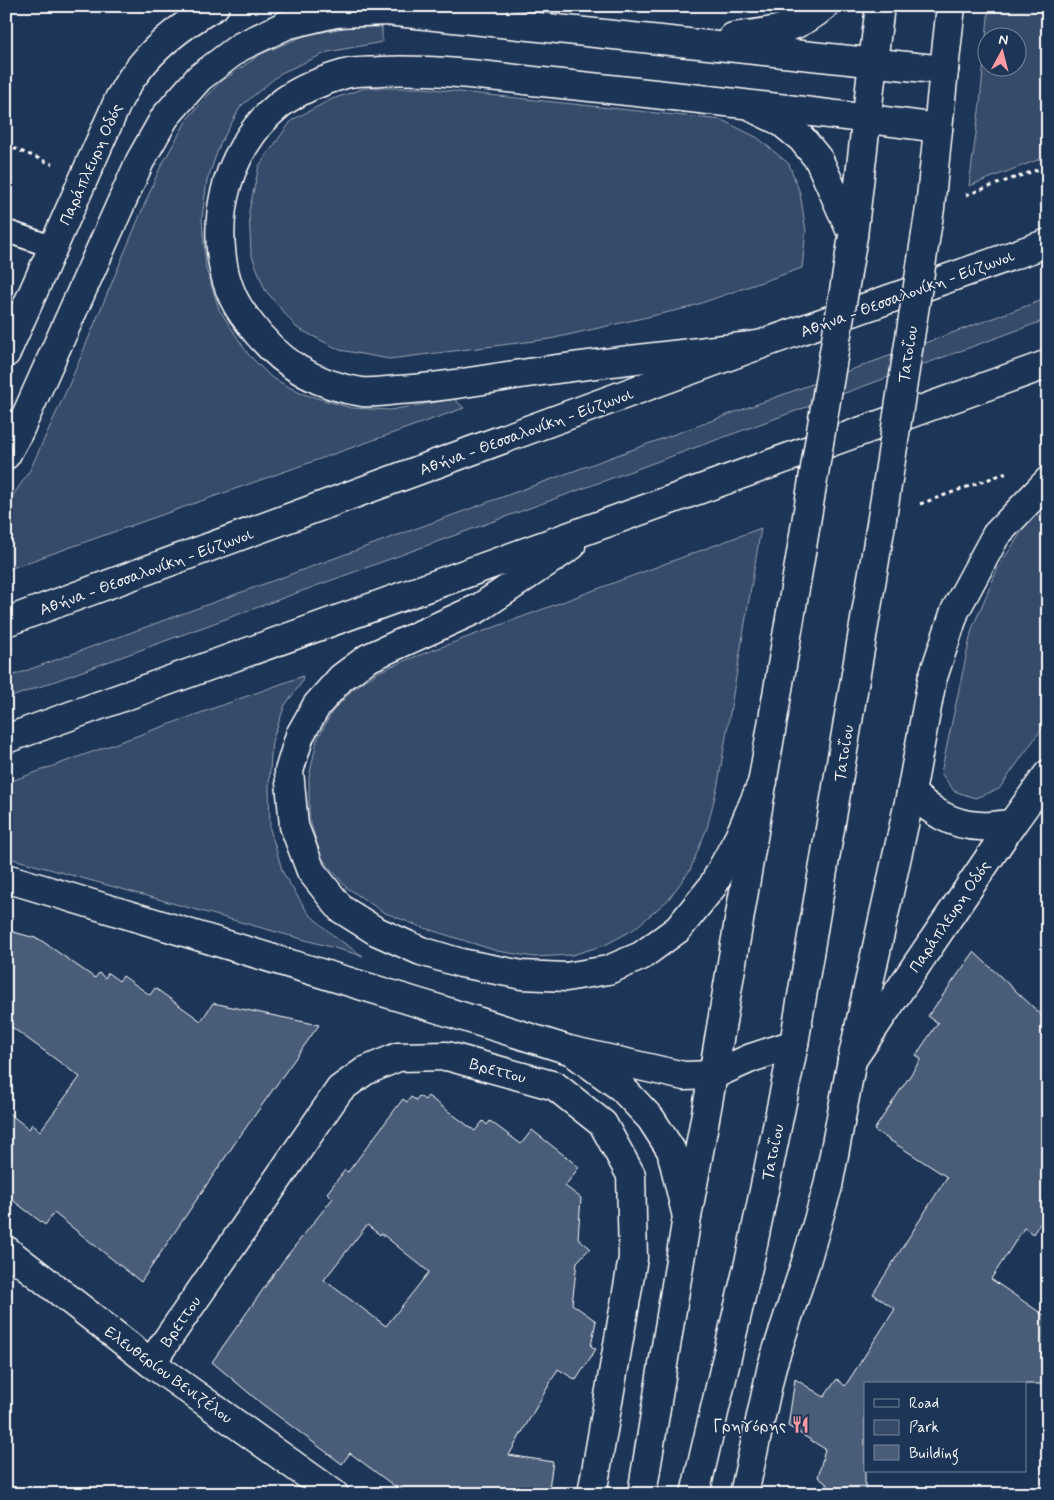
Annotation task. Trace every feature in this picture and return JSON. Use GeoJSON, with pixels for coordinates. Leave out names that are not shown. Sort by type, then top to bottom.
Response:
{"type":"FeatureCollection","features":[{"type":"Feature","properties":{"kind":"main road","name":"Παράπλευρη Οδός"},"geometry":{"type":"LineString","coordinates":[[6,354],[119,98],[134,74],[154,50],[178,30],[215,6]]}},
{"type":"Feature","properties":{"kind":"main road"},"geometry":{"type":"LineString","coordinates":[[695,43],[779,30],[799,24],[824,6]]}},
{"type":"Feature","properties":{"kind":"main road"},"geometry":{"type":"LineString","coordinates":[[642,1494],[853,236],[880,6]]}},
{"type":"Feature","properties":{"kind":"main road","name":"Τατοΐου"},"geometry":{"type":"LineString","coordinates":[[695,1494],[751,1254],[794,1044],[882,518],[930,208],[951,6]]}},
{"type":"Feature","properties":{"kind":"main road"},"geometry":{"type":"LineString","coordinates":[[6,455],[19,431],[140,161],[166,117],[199,78],[240,47],[286,25],[336,13],[387,10],[944,70]]}},
{"type":"Feature","properties":{"kind":"main road"},"geometry":{"type":"LineString","coordinates":[[759,345],[532,372],[416,389],[365,392],[339,387],[316,379],[293,367],[273,352],[241,312],[230,290],[223,264],[221,214],[226,190],[234,165],[247,142],[280,104],[302,91],[349,72],[400,70],[458,73],[727,101],[938,128]]}},
{"type":"Feature","properties":{"kind":"main road"},"geometry":{"type":"LineString","coordinates":[[727,101],[754,108],[780,121],[802,139],[819,160],[853,236]]}},
{"type":"Feature","properties":{"kind":"main road","name":"Αθήνα - Θεσσαλονίκη - Εύζωνοι"},"geometry":{"type":"LineString","coordinates":[[6,622],[759,345],[1048,243]]}},
{"type":"Feature","properties":{"kind":"main road"},"geometry":{"type":"LineString","coordinates":[[6,739],[1048,364]]}},
{"type":"Feature","properties":{"kind":"main road"},"geometry":{"type":"LineString","coordinates":[[744,1494],[772,1366],[805,1265],[828,1186],[852,1060],[911,794],[932,680],[955,610],[996,534],[1048,481]]}},
{"type":"Feature","properties":{"kind":"main road"},"geometry":{"type":"LineString","coordinates":[[604,524],[479,608],[368,658],[340,678],[317,705],[300,736],[289,771],[294,826],[311,872],[341,908],[376,931],[421,951],[522,975],[566,977],[608,970],[641,956],[678,929],[712,887],[739,837],[763,781]]}},
{"type":"Feature","properties":{"kind":"main road","name":"Παράπλευρη Οδός"},"geometry":{"type":"LineString","coordinates":[[852,1060],[1048,774]]}},
{"type":"Feature","properties":{"kind":"main road"},"geometry":{"type":"LineString","coordinates":[[911,794],[933,811],[951,821],[980,826],[1012,824]]}},
{"type":"Feature","properties":{"kind":"main road"},"geometry":{"type":"LineString","coordinates":[[6,878],[569,1050],[684,1076],[713,1075],[751,1058],[794,1044]]}},
{"type":"Feature","properties":{"kind":"main road"},"geometry":{"type":"LineString","coordinates":[[569,1050],[622,1088],[651,1119],[671,1150],[687,1217]]}},
{"type":"Feature","properties":{"kind":"main road","name":"Βρεττου"},"geometry":{"type":"LineString","coordinates":[[151,1363],[340,1089],[365,1071],[398,1057],[447,1056],[555,1086],[603,1124],[631,1175],[633,1258],[592,1494]]}},
{"type":"Feature","properties":{"kind":"main road","name":"Ελευθερίου Βενιζέλου"},"geometry":{"type":"LineString","coordinates":[[6,1250],[151,1363],[334,1494]]}},
{"type":"Feature","properties":{"kind":"lane"},"geometry":{"type":"LineString","coordinates":[[6,230],[53,247]]}},
{"type":"Feature","properties":{"kind":"path"},"geometry":{"type":"LineString","coordinates":[[6,145],[85,176]]}},
{"type":"Feature","properties":{"kind":"path"},"geometry":{"type":"LineString","coordinates":[[968,194],[1048,166]]}},
{"type":"Feature","properties":{"kind":"path"},"geometry":{"type":"LineString","coordinates":[[920,504],[1003,474]]}},
{"type":"Feature","properties":{"kind":"green space"},"geometry":{"type":"Polygon","coordinates":[[[989,6],[1042,6],[1048,15],[1048,156],[969,186],[982,78],[1026,78],[1026,28],[987,28],[989,6]]]}},
{"type":"Feature","properties":{"kind":"green space"},"geometry":{"type":"Polygon","coordinates":[[[349,27],[382,27],[382,42],[328,52],[281,73],[241,106],[220,144],[207,181],[202,218],[206,269],[219,309],[248,354],[271,377],[300,393],[351,408],[390,410],[454,399],[464,408],[6,570],[6,506],[30,470],[69,385],[159,170],[188,118],[219,83],[261,54],[306,35],[349,27]]]}},
{"type":"Feature","properties":{"kind":"green space"},"geometry":{"type":"Polygon","coordinates":[[[365,88],[423,88],[722,120],[758,138],[789,164],[800,193],[806,231],[802,268],[687,308],[550,339],[389,359],[340,350],[297,328],[265,290],[251,253],[249,211],[259,166],[292,120],[332,99],[365,88]]]}},
{"type":"Feature","properties":{"kind":"green space"},"geometry":{"type":"Polygon","coordinates":[[[1048,298],[1048,319],[6,699],[6,678],[1048,298]]]}},
{"type":"Feature","properties":{"kind":"green space"},"geometry":{"type":"Polygon","coordinates":[[[1048,502],[1048,720],[999,789],[975,798],[954,791],[941,773],[972,629],[998,568],[1029,520],[1048,502]]]}},
{"type":"Feature","properties":{"kind":"green space"},"geometry":{"type":"Polygon","coordinates":[[[761,528],[718,784],[707,828],[690,870],[668,900],[633,930],[605,945],[572,955],[534,957],[497,951],[421,927],[383,912],[346,887],[321,857],[309,817],[309,777],[317,740],[332,712],[352,690],[378,672],[409,659],[761,528]]]}},
{"type":"Feature","properties":{"kind":"green space"},"geometry":{"type":"Polygon","coordinates":[[[303,676],[302,682],[285,705],[272,741],[269,785],[270,829],[283,873],[308,913],[335,937],[363,956],[6,857],[6,783],[303,676]]]}},
{"type":"Feature","properties":{"kind":"building"},"geometry":{"type":"Polygon","coordinates":[[[6,930],[39,939],[95,978],[99,973],[105,978],[108,973],[119,981],[123,976],[150,995],[155,988],[201,1021],[213,1003],[319,1025],[235,1143],[141,1282],[54,1213],[45,1225],[6,1195],[6,1111],[29,1129],[32,1124],[40,1131],[80,1077],[6,1023],[6,930]]]}},
{"type":"Feature","properties":{"kind":"building"},"geometry":{"type":"Polygon","coordinates":[[[974,952],[1048,1021],[1048,1211],[1033,1234],[1024,1228],[991,1279],[1048,1318],[1048,1384],[1026,1384],[1026,1382],[864,1382],[865,1494],[839,1494],[818,1477],[825,1449],[788,1426],[795,1379],[824,1397],[837,1379],[845,1386],[895,1309],[873,1294],[947,1177],[874,1130],[921,1059],[916,1055],[938,1023],[928,1016],[974,952]]]}},
{"type":"Feature","properties":{"kind":"building"},"geometry":{"type":"Polygon","coordinates":[[[419,1096],[425,1100],[428,1096],[475,1131],[483,1121],[487,1125],[490,1121],[521,1144],[532,1130],[579,1167],[565,1186],[581,1198],[578,1238],[590,1248],[577,1262],[572,1304],[596,1321],[591,1346],[596,1349],[576,1380],[558,1369],[509,1455],[553,1462],[548,1494],[405,1494],[350,1453],[342,1464],[262,1404],[212,1362],[283,1261],[333,1198],[327,1193],[345,1170],[348,1172],[403,1099],[407,1102],[411,1097],[416,1100],[419,1096]],[[367,1225],[324,1280],[386,1326],[429,1272],[381,1233],[380,1235],[367,1225]]]}},
{"type":"Feature","properties":{"kind":"place","name":"Γρηγόρης"},"geometry":{"type":"Point","coordinates":[800,1425]}}]}
